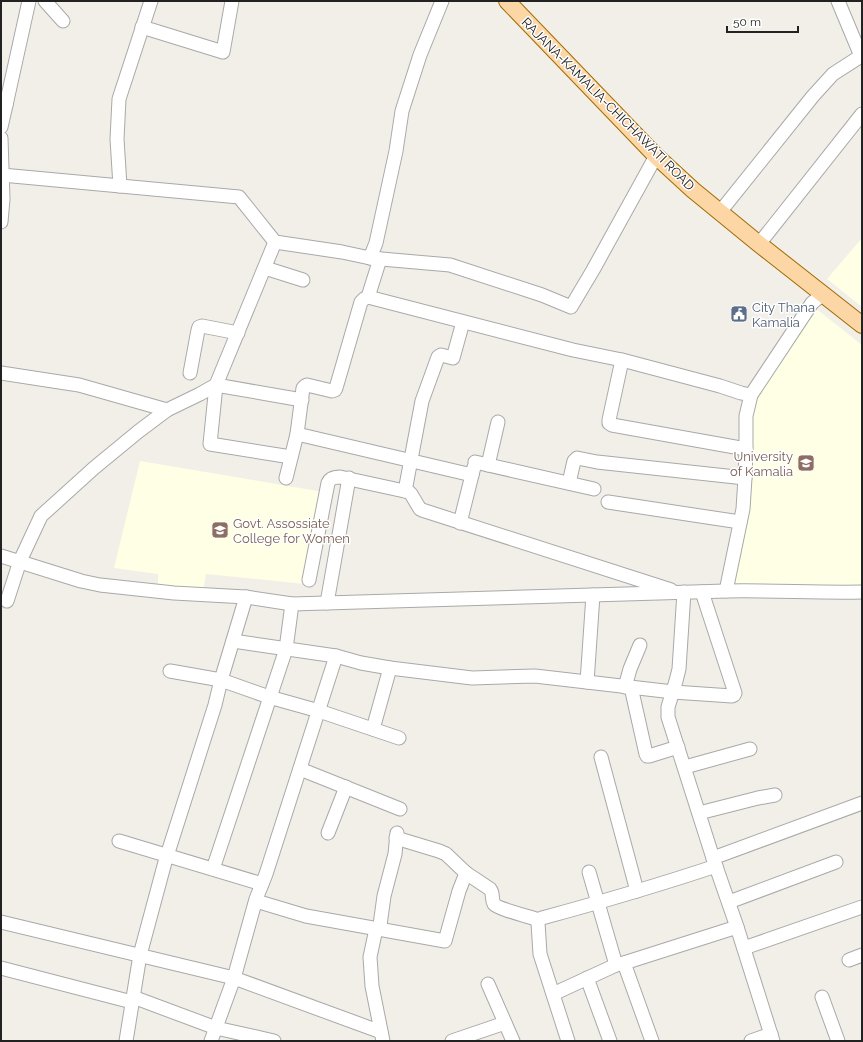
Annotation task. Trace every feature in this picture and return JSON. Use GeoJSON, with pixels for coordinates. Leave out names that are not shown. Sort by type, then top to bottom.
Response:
{"type":"FeatureCollection","features":[{"type":"Feature","properties":{"kind":"main road","name":"RAJANA-KAMALIA-CHICHAWATI ROAD"},"geometry":{"type":"LineString","coordinates":[[507,1],[656,156],[693,190],[862,325]]}},
{"type":"Feature","properties":{"kind":"street"},"geometry":{"type":"LineString","coordinates":[[1,127],[4,104],[29,1]]}},
{"type":"Feature","properties":{"kind":"street"},"geometry":{"type":"LineString","coordinates":[[44,1],[63,22]]}},
{"type":"Feature","properties":{"kind":"street"},"geometry":{"type":"LineString","coordinates":[[120,186],[117,139],[119,99],[151,1]]}},
{"type":"Feature","properties":{"kind":"street"},"geometry":{"type":"LineString","coordinates":[[142,27],[223,52],[232,1]]}},
{"type":"Feature","properties":{"kind":"street"},"geometry":{"type":"LineString","coordinates":[[368,297],[375,259],[376,242],[396,150],[402,111],[420,55],[442,1]]}},
{"type":"Feature","properties":{"kind":"street"},"geometry":{"type":"LineString","coordinates":[[720,212],[813,96],[833,74],[861,56],[838,1]]}},
{"type":"Feature","properties":{"kind":"street"},"geometry":{"type":"LineString","coordinates":[[759,244],[862,114]]}},
{"type":"Feature","properties":{"kind":"street"},"geometry":{"type":"LineString","coordinates":[[1,138],[3,199],[1,222]]}},
{"type":"Feature","properties":{"kind":"street"},"geometry":{"type":"LineString","coordinates":[[2,175],[239,197],[275,242],[342,252],[375,259],[450,265],[542,295],[571,307],[656,156]]}},
{"type":"Feature","properties":{"kind":"street"},"geometry":{"type":"LineString","coordinates":[[275,242],[216,385],[210,444],[291,457]]}},
{"type":"Feature","properties":{"kind":"street"},"geometry":{"type":"LineString","coordinates":[[265,268],[303,280]]}},
{"type":"Feature","properties":{"kind":"street"},"geometry":{"type":"LineString","coordinates":[[726,590],[743,509],[746,478],[746,416],[751,395],[812,303],[823,294]]}},
{"type":"Feature","properties":{"kind":"street"},"geometry":{"type":"LineString","coordinates":[[286,478],[297,434],[303,388],[307,385],[332,391],[335,390],[361,302],[368,297],[573,350],[622,360],[751,395]]}},
{"type":"Feature","properties":{"kind":"street"},"geometry":{"type":"LineString","coordinates":[[405,491],[422,401],[438,357],[441,355],[453,358],[463,322]]}},
{"type":"Feature","properties":{"kind":"street"},"geometry":{"type":"LineString","coordinates":[[190,373],[199,327],[202,326],[238,333]]}},
{"type":"Feature","properties":{"kind":"street"},"geometry":{"type":"LineString","coordinates":[[622,360],[609,420],[612,425],[746,450]]}},
{"type":"Feature","properties":{"kind":"street"},"geometry":{"type":"LineString","coordinates":[[1,373],[79,384],[167,410]]}},
{"type":"Feature","properties":{"kind":"street"},"geometry":{"type":"LineString","coordinates":[[7,601],[20,561],[41,516],[139,431],[167,410],[216,385],[302,400]]}},
{"type":"Feature","properties":{"kind":"street"},"geometry":{"type":"LineString","coordinates":[[488,465],[498,422]]}},
{"type":"Feature","properties":{"kind":"street"},"geometry":{"type":"LineString","coordinates":[[297,434],[472,475]]}},
{"type":"Feature","properties":{"kind":"street"},"geometry":{"type":"LineString","coordinates":[[460,523],[476,457],[488,465],[594,489]]}},
{"type":"Feature","properties":{"kind":"street"},"geometry":{"type":"LineString","coordinates":[[569,483],[574,461],[577,458],[597,462],[746,478]]}},
{"type":"Feature","properties":{"kind":"street"},"geometry":{"type":"LineString","coordinates":[[309,580],[328,483],[336,477],[349,478],[405,491],[410,493],[421,509],[460,523],[683,592]]}},
{"type":"Feature","properties":{"kind":"street"},"geometry":{"type":"LineString","coordinates":[[327,603],[349,478]]}},
{"type":"Feature","properties":{"kind":"street"},"geometry":{"type":"LineString","coordinates":[[608,502],[740,522]]}},
{"type":"Feature","properties":{"kind":"street"},"geometry":{"type":"LineString","coordinates":[[1,556],[81,581],[100,585],[174,593],[246,597],[292,604],[702,592],[726,590],[837,593],[862,592]]}},
{"type":"Feature","properties":{"kind":"street"},"geometry":{"type":"LineString","coordinates":[[683,592],[679,669],[668,707],[668,717],[772,1038],[751,1041]]}},
{"type":"Feature","properties":{"kind":"street"},"geometry":{"type":"LineString","coordinates":[[233,641],[336,656],[361,664],[472,678],[535,676],[673,692],[732,696],[735,692],[702,592]]}},
{"type":"Feature","properties":{"kind":"street"},"geometry":{"type":"LineString","coordinates":[[587,682],[593,595]]}},
{"type":"Feature","properties":{"kind":"street"},"geometry":{"type":"LineString","coordinates":[[126,1041],[140,956],[167,855],[215,705],[246,597]]}},
{"type":"Feature","properties":{"kind":"street"},"geometry":{"type":"LineString","coordinates":[[213,869],[286,649],[292,604]]}},
{"type":"Feature","properties":{"kind":"street"},"geometry":{"type":"LineString","coordinates":[[640,645],[630,669],[628,687],[646,754],[649,756],[678,747]]}},
{"type":"Feature","properties":{"kind":"street"},"geometry":{"type":"LineString","coordinates":[[211,1041],[234,978],[256,901],[336,656]]}},
{"type":"Feature","properties":{"kind":"street"},"geometry":{"type":"LineString","coordinates":[[373,729],[390,668]]}},
{"type":"Feature","properties":{"kind":"street"},"geometry":{"type":"LineString","coordinates":[[170,672],[221,680],[399,738]]}},
{"type":"Feature","properties":{"kind":"street"},"geometry":{"type":"LineString","coordinates":[[685,767],[750,749]]}},
{"type":"Feature","properties":{"kind":"street"},"geometry":{"type":"LineString","coordinates":[[601,758],[637,891]]}},
{"type":"Feature","properties":{"kind":"street"},"geometry":{"type":"LineString","coordinates":[[300,769],[400,809]]}},
{"type":"Feature","properties":{"kind":"street"},"geometry":{"type":"LineString","coordinates":[[328,833],[346,787]]}},
{"type":"Feature","properties":{"kind":"street"},"geometry":{"type":"LineString","coordinates":[[699,813],[775,795]]}},
{"type":"Feature","properties":{"kind":"street"},"geometry":{"type":"LineString","coordinates":[[382,1036],[372,986],[370,957],[376,929],[380,925],[384,896],[395,854],[396,835],[446,854],[466,873],[493,892],[493,902],[496,906],[539,920],[637,891],[715,862],[862,803]]}},
{"type":"Feature","properties":{"kind":"street"},"geometry":{"type":"LineString","coordinates":[[119,841],[262,884]]}},
{"type":"Feature","properties":{"kind":"street"},"geometry":{"type":"LineString","coordinates":[[729,902],[836,862]]}},
{"type":"Feature","properties":{"kind":"street"},"geometry":{"type":"LineString","coordinates":[[589,872],[598,903],[620,964],[652,1041]]}},
{"type":"Feature","properties":{"kind":"street"},"geometry":{"type":"LineString","coordinates":[[256,901],[306,916],[445,941],[459,891],[466,873]]}},
{"type":"Feature","properties":{"kind":"street"},"geometry":{"type":"LineString","coordinates":[[744,948],[862,907]]}},
{"type":"Feature","properties":{"kind":"street"},"geometry":{"type":"LineString","coordinates":[[539,920],[540,954],[568,1041]]}},
{"type":"Feature","properties":{"kind":"street"},"geometry":{"type":"LineString","coordinates":[[1,922],[234,978],[382,1036]]}},
{"type":"Feature","properties":{"kind":"street"},"geometry":{"type":"LineString","coordinates":[[553,994],[620,964],[737,927]]}},
{"type":"Feature","properties":{"kind":"street"},"geometry":{"type":"LineString","coordinates":[[849,960],[862,955]]}},
{"type":"Feature","properties":{"kind":"street"},"geometry":{"type":"LineString","coordinates":[[1,968],[132,999],[216,1028],[274,1041]]}},
{"type":"Feature","properties":{"kind":"street"},"geometry":{"type":"LineString","coordinates":[[587,978],[610,1041]]}},
{"type":"Feature","properties":{"kind":"street"},"geometry":{"type":"LineString","coordinates":[[488,984],[513,1041]]}},
{"type":"Feature","properties":{"kind":"street"},"geometry":{"type":"LineString","coordinates":[[822,997],[838,1041]]}},
{"type":"Feature","properties":{"kind":"street"},"geometry":{"type":"LineString","coordinates":[[452,1041],[505,1023]]}},
{"type":"Feature","properties":{"kind":"shaded area"},"geometry":{"type":"Polygon","coordinates":[[[862,238],[862,307],[827,279],[862,238]]]}},
{"type":"Feature","properties":{"kind":"shaded area","name":"University of Kamalia"},"geometry":{"type":"Polygon","coordinates":[[[814,307],[862,345],[862,592],[730,587],[750,417],[756,396],[814,307]]]}},
{"type":"Feature","properties":{"kind":"shaded area","name":"Govt. Assossiate College for Women"},"geometry":{"type":"Polygon","coordinates":[[[140,461],[324,492],[305,584],[206,574],[203,590],[191,589],[158,584],[158,574],[114,568],[140,461]]]}},
{"type":"Feature","properties":{"kind":"place","name":"City Thana Kamalia"},"geometry":{"type":"Point","coordinates":[739,314]}},
{"type":"Feature","properties":{"kind":"place","name":"University of Kamalia"},"geometry":{"type":"Point","coordinates":[806,463]}},
{"type":"Feature","properties":{"kind":"place","name":"Govt. Assossiate College for Women"},"geometry":{"type":"Point","coordinates":[220,530]}}]}
